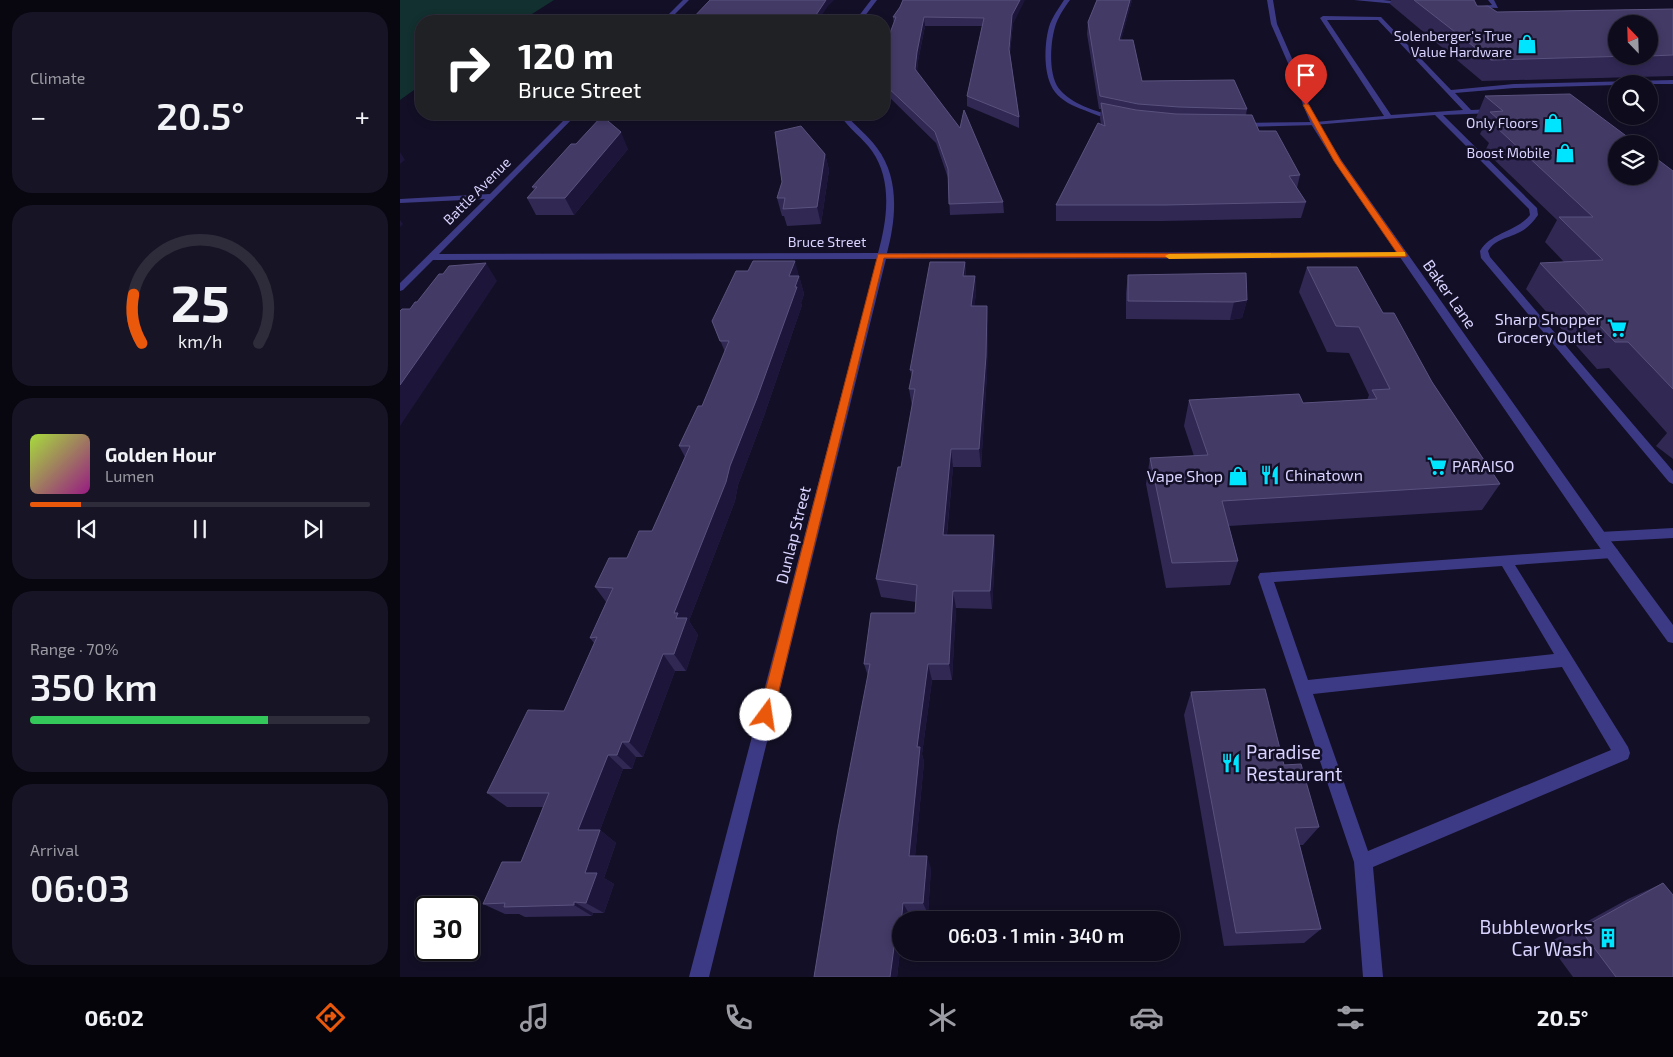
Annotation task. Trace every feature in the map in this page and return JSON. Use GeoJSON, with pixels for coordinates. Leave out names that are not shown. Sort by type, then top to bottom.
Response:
{"type":"FeatureCollection","features":[{"type":"Feature","properties":{"kind":"street"},"geometry":{"type":"LineString","coordinates":[[671,15],[686,0]]}},
{"type":"Feature","properties":{"kind":"street"},"geometry":{"type":"LineString","coordinates":[[863,15],[874,0]]}},
{"type":"Feature","properties":{"kind":"street"},"geometry":{"type":"LineString","coordinates":[[1067,0],[1052,29],[1050,50],[1054,86],[1061,94],[1073,102],[1092,111],[1122,119]]}},
{"type":"Feature","properties":{"kind":"street","name":"Baker Lane"},"geometry":{"type":"LineString","coordinates":[[1270,0],[1274,24],[1315,124],[1338,161],[1600,537],[1673,637]]}},
{"type":"Feature","properties":{"kind":"street"},"geometry":{"type":"LineString","coordinates":[[1357,0],[1416,4]]}},
{"type":"Feature","properties":{"kind":"street"},"geometry":{"type":"LineString","coordinates":[[1465,7],[1496,7],[1491,0]]}},
{"type":"Feature","properties":{"kind":"street"},"geometry":{"type":"LineString","coordinates":[[1389,118],[1322,18],[1379,18],[1469,112]]}},
{"type":"Feature","properties":{"kind":"street"},"geometry":{"type":"LineString","coordinates":[[1449,92],[1514,86],[1673,82]]}},
{"type":"Feature","properties":{"kind":"street"},"geometry":{"type":"LineString","coordinates":[[1230,124],[1315,124],[1437,113],[1500,111]]}},
{"type":"Feature","properties":{"kind":"street"},"geometry":{"type":"LineString","coordinates":[[1437,113],[1533,208],[1534,215],[1521,229],[1493,240],[1485,247],[1486,258],[1673,479]]}},
{"type":"Feature","properties":{"kind":"street","name":"Battle Avenue"},"geometry":{"type":"LineString","coordinates":[[400,288],[568,120]]}},
{"type":"Feature","properties":{"kind":"street","name":"Dunlap Street"},"geometry":{"type":"LineString","coordinates":[[699,977],[887,237],[891,209],[885,165],[875,150],[846,120]]}},
{"type":"Feature","properties":{"kind":"street"},"geometry":{"type":"LineString","coordinates":[[400,201],[492,196]]}},
{"type":"Feature","properties":{"kind":"street","name":"Bruce Street"},"geometry":{"type":"LineString","coordinates":[[431,257],[1403,255]]}},
{"type":"Feature","properties":{"kind":"street"},"geometry":{"type":"LineString","coordinates":[[1600,537],[1673,533]]}},
{"type":"Feature","properties":{"kind":"street"},"geometry":{"type":"LineString","coordinates":[[1373,977],[1363,862],[1265,577],[1612,553]]}},
{"type":"Feature","properties":{"kind":"street"},"geometry":{"type":"LineString","coordinates":[[1363,862],[1622,753],[1505,560]]}},
{"type":"Feature","properties":{"kind":"street"},"geometry":{"type":"LineString","coordinates":[[1303,688],[1565,660]]}},
{"type":"Feature","properties":{"kind":"green space"},"geometry":{"type":"Polygon","coordinates":[[[400,0],[554,0],[530,15],[415,15],[415,89],[400,100],[400,0]]]}},
{"type":"Feature","properties":{"kind":"building"},"geometry":{"type":"Polygon","coordinates":[[[710,0],[826,0],[816,15],[696,15],[710,0]]]}},
{"type":"Feature","properties":{"kind":"building"},"geometry":{"type":"Polygon","coordinates":[[[903,0],[1020,0],[1012,15],[1009,49],[1019,117],[967,96],[984,18],[924,17],[915,69],[960,128],[964,110],[1003,202],[949,204],[948,169],[935,132],[890,90],[890,33],[896,17],[893,17],[903,0]]]}},
{"type":"Feature","properties":{"kind":"building"},"geometry":{"type":"Polygon","coordinates":[[[1097,0],[1130,0],[1119,40],[1133,40],[1142,81],[1234,80],[1247,109],[1138,104],[1100,96],[1088,22],[1097,0]]]}},
{"type":"Feature","properties":{"kind":"building"},"geometry":{"type":"Polygon","coordinates":[[[1414,0],[1474,0],[1477,6],[1488,6],[1497,12],[1673,9],[1673,55],[1658,56],[1658,15],[1608,15],[1608,57],[1491,60],[1414,0]]]}},
{"type":"Feature","properties":{"kind":"building"},"geometry":{"type":"Polygon","coordinates":[[[1570,94],[1608,122],[1608,125],[1612,125],[1625,135],[1608,135],[1608,185],[1658,185],[1658,160],[1673,171],[1673,389],[1628,342],[1615,342],[1540,263],[1603,260],[1559,217],[1593,217],[1496,127],[1507,127],[1490,112],[1503,111],[1485,96],[1570,94]]]}},
{"type":"Feature","properties":{"kind":"building"},"geometry":{"type":"Polygon","coordinates":[[[1101,103],[1136,110],[1176,114],[1252,115],[1259,131],[1276,131],[1300,175],[1289,176],[1306,202],[1056,205],[1098,123],[1105,126],[1101,103]]]}},
{"type":"Feature","properties":{"kind":"building"},"geometry":{"type":"Polygon","coordinates":[[[598,120],[607,120],[621,132],[565,198],[527,198],[537,187],[532,187],[571,144],[576,144],[598,120]]]}},
{"type":"Feature","properties":{"kind":"building"},"geometry":{"type":"Polygon","coordinates":[[[801,126],[825,154],[817,207],[783,209],[785,198],[777,198],[782,182],[775,132],[801,126]]]}},
{"type":"Feature","properties":{"kind":"building"},"geometry":{"type":"Polygon","coordinates":[[[753,261],[795,261],[789,276],[799,276],[795,287],[797,287],[730,466],[726,482],[674,613],[678,613],[676,618],[687,618],[674,654],[663,654],[629,742],[622,742],[617,755],[608,755],[578,830],[600,830],[585,873],[597,873],[586,903],[574,902],[574,905],[504,907],[505,903],[483,904],[502,862],[521,862],[549,793],[487,793],[528,710],[564,711],[597,637],[590,638],[613,588],[595,587],[609,558],[627,558],[639,531],[652,531],[690,446],[679,446],[698,406],[702,406],[729,341],[720,341],[712,321],[736,271],[748,271],[753,261]]]}},
{"type":"Feature","properties":{"kind":"building"},"geometry":{"type":"Polygon","coordinates":[[[930,262],[965,262],[963,276],[975,276],[971,306],[987,306],[986,356],[979,449],[951,449],[943,535],[994,535],[990,591],[953,591],[949,664],[928,664],[917,747],[920,747],[909,856],[927,856],[923,903],[903,903],[902,911],[892,911],[892,961],[890,977],[814,977],[838,829],[870,664],[864,664],[871,613],[915,613],[917,585],[876,579],[898,467],[901,467],[915,389],[909,389],[913,370],[910,370],[930,262]]]}},
{"type":"Feature","properties":{"kind":"building"},"geometry":{"type":"Polygon","coordinates":[[[486,263],[400,385],[400,311],[402,309],[410,309],[439,274],[443,274],[449,266],[486,263]]]}},
{"type":"Feature","properties":{"kind":"building"},"geometry":{"type":"Polygon","coordinates":[[[1307,267],[1357,267],[1383,313],[1394,313],[1432,382],[1500,484],[1222,501],[1238,561],[1172,563],[1150,458],[1208,455],[1189,400],[1299,394],[1303,403],[1377,399],[1372,390],[1390,389],[1359,327],[1336,326],[1307,267]]]}},
{"type":"Feature","properties":{"kind":"building"},"geometry":{"type":"Polygon","coordinates":[[[1246,273],[1247,300],[1234,302],[1128,301],[1128,275],[1246,273]]]}},
{"type":"Feature","properties":{"kind":"building"},"geometry":{"type":"Polygon","coordinates":[[[1265,689],[1284,765],[1301,764],[1319,827],[1295,828],[1321,929],[1236,933],[1191,692],[1265,689]]]}},
{"type":"Feature","properties":{"kind":"building","name":"Bubbleworks Car Wash"},"geometry":{"type":"Polygon","coordinates":[[[1663,883],[1673,895],[1673,977],[1616,977],[1580,929],[1663,883]]]}},
{"type":"Feature","properties":{"kind":"slow traffic"},"geometry":{"type":"LineString","coordinates":[[1169,256],[1402,254]]}},
{"type":"Feature","properties":{"kind":"place","name":"Solenberger's True Value Hardware"},"geometry":{"type":"Point","coordinates":[1527,44]}},
{"type":"Feature","properties":{"kind":"place","name":"Only Floors"},"geometry":{"type":"Point","coordinates":[1553,123]}},
{"type":"Feature","properties":{"kind":"place","name":"Boost Mobile"},"geometry":{"type":"Point","coordinates":[1565,153]}},
{"type":"Feature","properties":{"kind":"place","name":"Sharp Shopper Grocery Outlet"},"geometry":{"type":"Point","coordinates":[1617,328]}},
{"type":"Feature","properties":{"kind":"place","name":"PARAISO"},"geometry":{"type":"Point","coordinates":[1437,466]}},
{"type":"Feature","properties":{"kind":"place","name":"Chinatown"},"geometry":{"type":"Point","coordinates":[1270,475]}},
{"type":"Feature","properties":{"kind":"place","name":"Vape Shop"},"geometry":{"type":"Point","coordinates":[1238,476]}},
{"type":"Feature","properties":{"kind":"place","name":"Paradise Restaurant"},"geometry":{"type":"Point","coordinates":[1231,763]}},
{"type":"Feature","properties":{"kind":"place","name":"Bubbleworks Car Wash"},"geometry":{"type":"Point","coordinates":[1608,938]}},
{"type":"Feature","properties":{"kind":"route"},"geometry":{"type":"LineString","coordinates":[[766,715],[881,256],[1403,255],[1323,138],[1306,105]]}}]}
